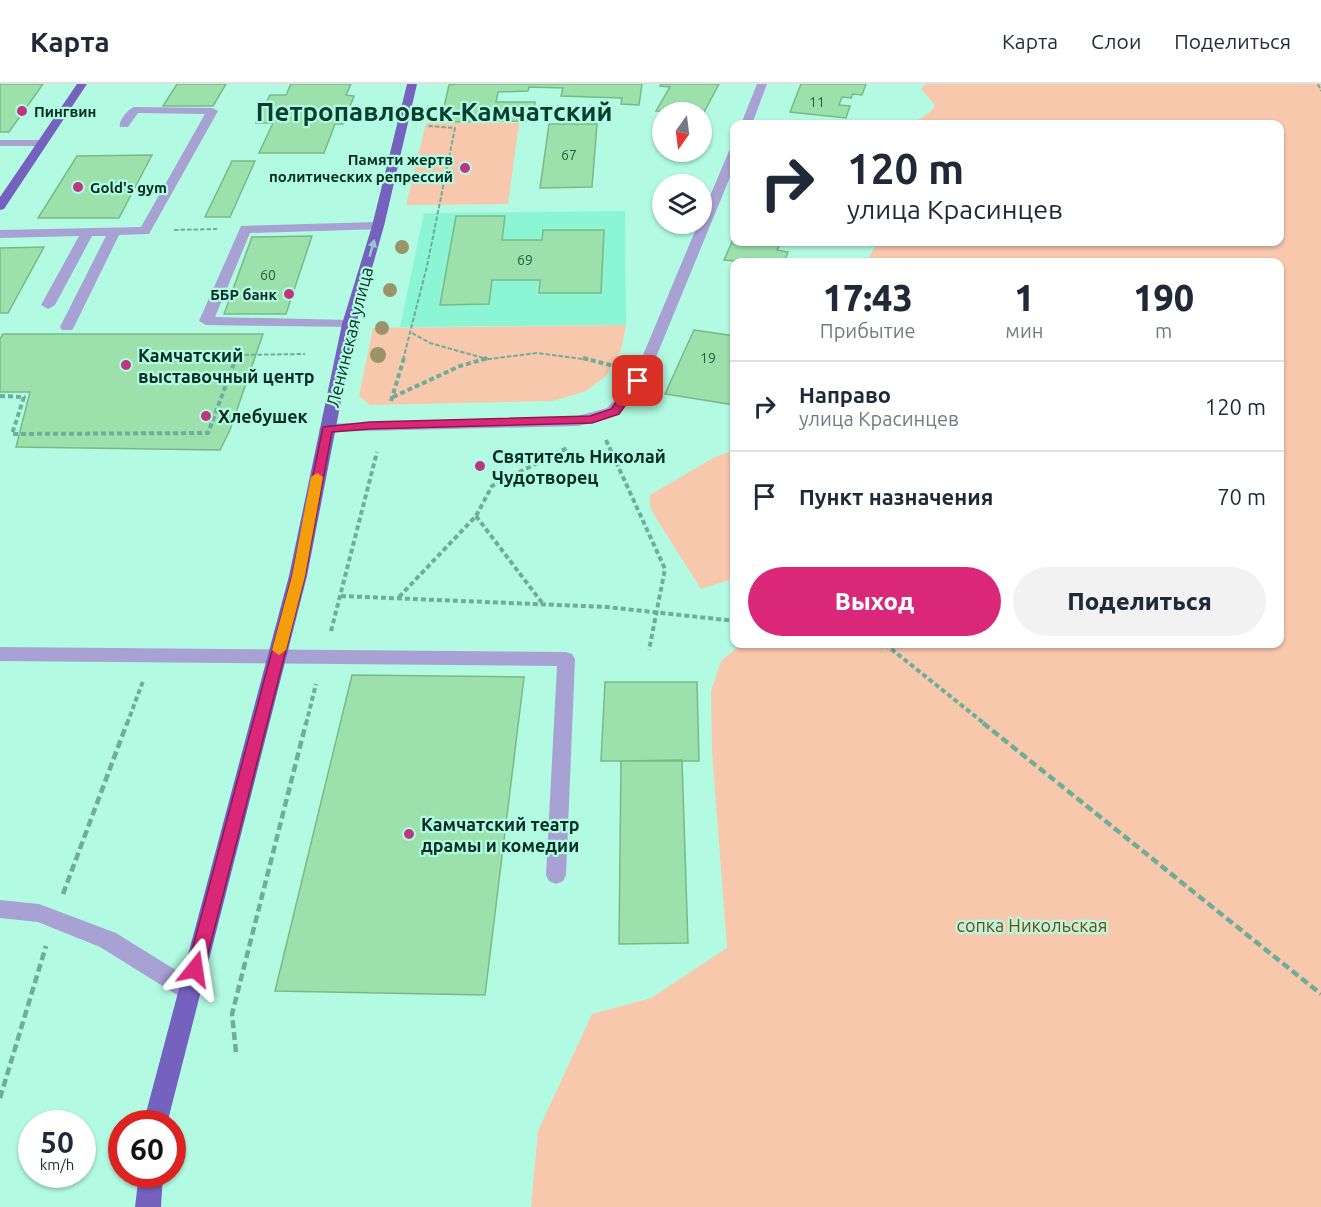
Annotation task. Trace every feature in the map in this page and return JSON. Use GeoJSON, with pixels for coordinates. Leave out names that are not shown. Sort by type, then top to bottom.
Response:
{"type":"FeatureCollection","features":[{"type":"Feature","properties":{"kind":"main road"},"geometry":{"type":"LineString","coordinates":[[0,206],[82,84]]}},
{"type":"Feature","properties":{"kind":"main road","name":"Ленинская улица"},"geometry":{"type":"LineString","coordinates":[[157,1110],[298,576],[349,324],[378,226],[412,84]]}},
{"type":"Feature","properties":{"kind":"main road"},"geometry":{"type":"LineString","coordinates":[[148,1207],[150,1188]]}},
{"type":"Feature","properties":{"kind":"street"},"geometry":{"type":"LineString","coordinates":[[748,120],[762,84]]}},
{"type":"Feature","properties":{"kind":"street"},"geometry":{"type":"LineString","coordinates":[[0,234],[145,231],[213,111],[135,110],[124,125]]}},
{"type":"Feature","properties":{"kind":"street"},"geometry":{"type":"LineString","coordinates":[[0,143],[42,143]]}},
{"type":"Feature","properties":{"kind":"street"},"geometry":{"type":"LineString","coordinates":[[327,429],[384,425],[578,422],[609,415],[619,407],[641,375],[730,163]]}},
{"type":"Feature","properties":{"kind":"street"},"geometry":{"type":"LineString","coordinates":[[349,324],[206,321],[245,229],[378,226]]}},
{"type":"Feature","properties":{"kind":"street"},"geometry":{"type":"LineString","coordinates":[[48,305],[88,232]]}},
{"type":"Feature","properties":{"kind":"street"},"geometry":{"type":"LineString","coordinates":[[67,327],[114,232]]}},
{"type":"Feature","properties":{"kind":"street"},"geometry":{"type":"LineString","coordinates":[[0,654],[566,659],[556,875]]}},
{"type":"Feature","properties":{"kind":"street"},"geometry":{"type":"LineString","coordinates":[[0,909],[39,914],[108,940],[190,991]]}},
{"type":"Feature","properties":{"kind":"path"},"geometry":{"type":"LineString","coordinates":[[1318,84],[1321,91]]}},
{"type":"Feature","properties":{"kind":"path"},"geometry":{"type":"LineString","coordinates":[[236,1052],[232,1014],[384,425],[412,333],[440,208],[455,128],[424,126]]}},
{"type":"Feature","properties":{"kind":"path"},"geometry":{"type":"LineString","coordinates":[[145,231],[245,229]]}},
{"type":"Feature","properties":{"kind":"path"},"geometry":{"type":"LineString","coordinates":[[412,333],[430,343],[487,359]]}},
{"type":"Feature","properties":{"kind":"path"},"geometry":{"type":"LineString","coordinates":[[393,397],[462,365],[542,351],[587,357],[641,375]]}},
{"type":"Feature","properties":{"kind":"path"},"geometry":{"type":"LineString","coordinates":[[0,396],[24,396],[12,434],[207,433],[237,354],[305,354]]}},
{"type":"Feature","properties":{"kind":"path"},"geometry":{"type":"LineString","coordinates":[[399,597],[476,516],[492,486],[589,436],[596,419]]}},
{"type":"Feature","properties":{"kind":"path"},"geometry":{"type":"LineString","coordinates":[[596,419],[665,569],[649,650]]}},
{"type":"Feature","properties":{"kind":"path"},"geometry":{"type":"LineString","coordinates":[[476,516],[543,604]]}},
{"type":"Feature","properties":{"kind":"path"},"geometry":{"type":"LineString","coordinates":[[341,596],[543,604],[657,612],[730,620]]}},
{"type":"Feature","properties":{"kind":"path"},"geometry":{"type":"LineString","coordinates":[[890,648],[1321,994]]}},
{"type":"Feature","properties":{"kind":"path"},"geometry":{"type":"LineString","coordinates":[[73,868],[140,688]]}},
{"type":"Feature","properties":{"kind":"path"},"geometry":{"type":"LineString","coordinates":[[0,1098],[54,920]]}},
{"type":"Feature","properties":{"kind":"shaded area"},"geometry":{"type":"Polygon","coordinates":[[[625,211],[626,325],[400,327],[424,213],[625,211]]]}},
{"type":"Feature","properties":{"kind":"green space","name":"сопка Никольская"},"geometry":{"type":"Polygon","coordinates":[[[926,84],[1321,84],[1321,1207],[531,1207],[538,1131],[592,1014],[651,998],[727,948],[712,751],[711,691],[721,661],[736,648],[1284,648],[1284,258],[868,258],[876,246],[1284,246],[1284,120],[916,120],[934,108],[934,104],[921,89],[926,84]]]}},
{"type":"Feature","properties":{"kind":"green space"},"geometry":{"type":"Polygon","coordinates":[[[426,123],[519,123],[508,204],[406,205],[426,123]]]}},
{"type":"Feature","properties":{"kind":"green space"},"geometry":{"type":"Polygon","coordinates":[[[626,325],[621,350],[607,375],[586,391],[553,401],[370,405],[359,396],[373,328],[626,325]]]}},
{"type":"Feature","properties":{"kind":"green space"},"geometry":{"type":"Polygon","coordinates":[[[730,451],[730,580],[701,589],[656,518],[650,506],[650,495],[713,458],[730,451]]]}},
{"type":"Feature","properties":{"kind":"building"},"geometry":{"type":"Polygon","coordinates":[[[0,84],[43,84],[9,132],[0,132],[0,84]]]}},
{"type":"Feature","properties":{"kind":"building"},"geometry":{"type":"Polygon","coordinates":[[[177,84],[226,84],[213,106],[163,106],[177,84]]]}},
{"type":"Feature","properties":{"kind":"building"},"geometry":{"type":"Polygon","coordinates":[[[291,84],[351,84],[346,95],[354,96],[343,124],[335,124],[324,153],[259,153],[273,123],[256,123],[270,95],[286,95],[291,84]]]}},
{"type":"Feature","properties":{"kind":"building"},"geometry":{"type":"Polygon","coordinates":[[[642,84],[639,105],[621,104],[622,98],[561,96],[563,88],[529,87],[528,91],[498,92],[496,102],[535,102],[533,121],[452,122],[454,111],[443,111],[449,85],[642,84]]]}},
{"type":"Feature","properties":{"kind":"building"},"geometry":{"type":"Polygon","coordinates":[[[661,84],[719,84],[709,102],[661,102],[670,87],[660,86],[661,84]]]}},
{"type":"Feature","properties":{"kind":"building"},"geometry":{"type":"Polygon","coordinates":[[[801,84],[866,84],[862,95],[853,94],[851,98],[842,97],[839,105],[850,106],[846,118],[790,112],[801,84]]]}},
{"type":"Feature","properties":{"kind":"building"},"geometry":{"type":"Polygon","coordinates":[[[549,124],[597,124],[592,187],[540,188],[549,124]]]}},
{"type":"Feature","properties":{"kind":"building"},"geometry":{"type":"Polygon","coordinates":[[[152,155],[119,218],[38,218],[77,156],[152,155]]]}},
{"type":"Feature","properties":{"kind":"building"},"geometry":{"type":"Polygon","coordinates":[[[232,161],[255,161],[230,217],[205,217],[232,161]]]}},
{"type":"Feature","properties":{"kind":"building"},"geometry":{"type":"Polygon","coordinates":[[[456,216],[505,216],[502,240],[542,240],[543,230],[604,230],[601,293],[539,293],[540,280],[492,280],[489,304],[440,305],[456,216]]]}},
{"type":"Feature","properties":{"kind":"building"},"geometry":{"type":"Polygon","coordinates":[[[312,236],[286,314],[224,314],[252,237],[312,236]]]}},
{"type":"Feature","properties":{"kind":"building"},"geometry":{"type":"Polygon","coordinates":[[[730,246],[779,246],[777,250],[788,252],[786,258],[730,258],[730,261],[724,260],[730,246]]]}},
{"type":"Feature","properties":{"kind":"building"},"geometry":{"type":"Polygon","coordinates":[[[44,247],[8,313],[0,313],[0,248],[44,247]]]}},
{"type":"Feature","properties":{"kind":"building"},"geometry":{"type":"Polygon","coordinates":[[[694,330],[730,335],[730,404],[665,394],[694,330]]]}},
{"type":"Feature","properties":{"kind":"building","name":"Камчатский выставочный центр"},"geometry":{"type":"Polygon","coordinates":[[[3,334],[263,334],[230,430],[220,450],[16,447],[30,392],[0,392],[0,339],[3,334]]]}},
{"type":"Feature","properties":{"kind":"building","name":"Камчатский театр драмы и комедии"},"geometry":{"type":"Polygon","coordinates":[[[352,675],[524,677],[485,995],[275,991],[352,675]]]}},
{"type":"Feature","properties":{"kind":"building"},"geometry":{"type":"Polygon","coordinates":[[[605,682],[697,682],[699,761],[601,761],[605,682]]]}},
{"type":"Feature","properties":{"kind":"building"},"geometry":{"type":"Polygon","coordinates":[[[682,760],[688,943],[619,944],[621,761],[682,760]]]}},
{"type":"Feature","properties":{"kind":"slow traffic"},"geometry":{"type":"LineString","coordinates":[[279,650],[298,576],[317,477]]}},
{"type":"Feature","properties":{"kind":"place","name":"Пингвин"},"geometry":{"type":"Point","coordinates":[22,111]}},
{"type":"Feature","properties":{"kind":"place","name":"Памяти жертв политических репрессий"},"geometry":{"type":"Point","coordinates":[465,168]}},
{"type":"Feature","properties":{"kind":"place","name":"Gold's gym"},"geometry":{"type":"Point","coordinates":[78,187]}},
{"type":"Feature","properties":{"kind":"place","name":"ББР банк"},"geometry":{"type":"Point","coordinates":[289,294]}},
{"type":"Feature","properties":{"kind":"place","name":"Камчатский выставочный центр"},"geometry":{"type":"Point","coordinates":[126,365]}},
{"type":"Feature","properties":{"kind":"place","name":"Хлебушек"},"geometry":{"type":"Point","coordinates":[206,416]}},
{"type":"Feature","properties":{"kind":"place","name":"Святитель Николай Чудотворец"},"geometry":{"type":"Point","coordinates":[480,466]}},
{"type":"Feature","properties":{"kind":"place","name":"Камчатский театр драмы и комедии"},"geometry":{"type":"Point","coordinates":[409,834]}},
{"type":"Feature","properties":{"kind":"district","name":"Петропавловск-Камчатский"},"geometry":{"type":"Point","coordinates":[434,111]}},
{"type":"Feature","properties":{"kind":"route"},"geometry":{"type":"LineString","coordinates":[[195,969],[298,576],[327,429],[592,420],[615,411],[638,381]]}}]}
